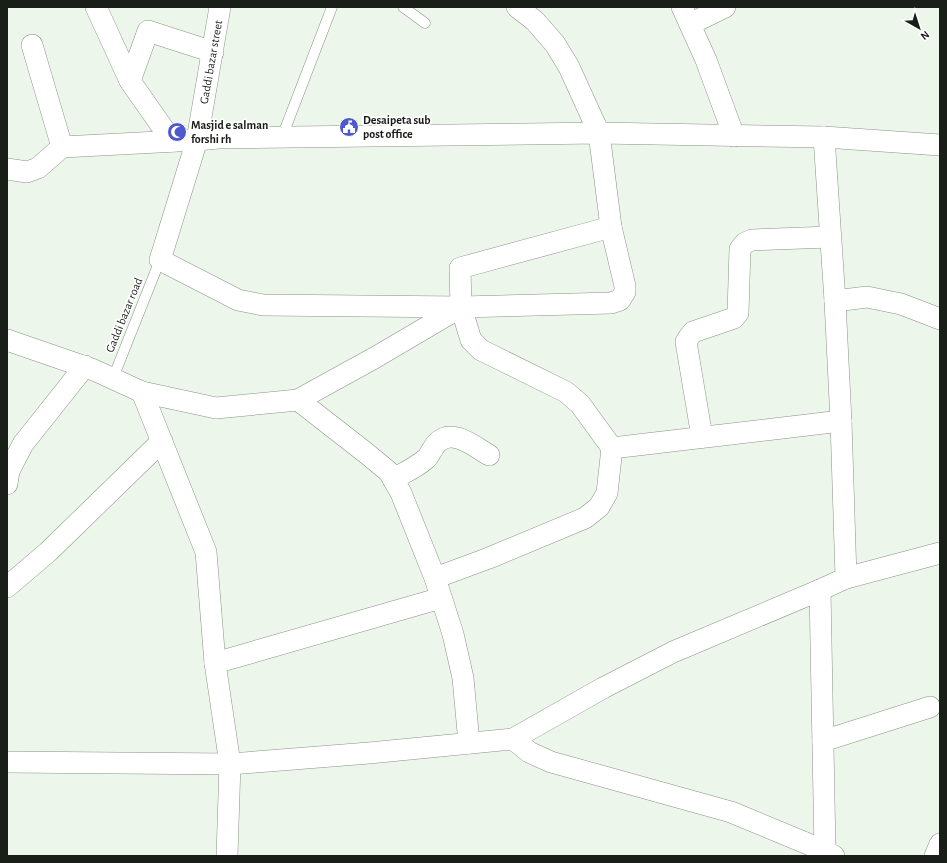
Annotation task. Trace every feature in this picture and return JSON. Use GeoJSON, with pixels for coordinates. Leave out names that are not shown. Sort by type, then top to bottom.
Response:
{"type":"FeatureCollection","features":[{"type":"Feature","properties":{"kind":"street"},"geometry":{"type":"LineString","coordinates":[[96,7],[130,81],[172,140]]}},
{"type":"Feature","properties":{"kind":"street","name":"Gaddi bazar street"},"geometry":{"type":"LineString","coordinates":[[160,260],[197,140],[220,7]]}},
{"type":"Feature","properties":{"kind":"street"},"geometry":{"type":"LineString","coordinates":[[160,260],[238,300],[263,305],[461,307],[611,303],[620,300],[625,292],[625,286],[610,227],[599,133],[569,67],[555,44],[535,21],[517,7]]}},
{"type":"Feature","properties":{"kind":"street"},"geometry":{"type":"LineString","coordinates":[[725,7],[686,15],[706,60],[734,136]]}},
{"type":"Feature","properties":{"kind":"street"},"geometry":{"type":"LineString","coordinates":[[130,81],[148,31],[213,52]]}},
{"type":"Feature","properties":{"kind":"street"},"geometry":{"type":"LineString","coordinates":[[32,45],[62,147]]}},
{"type":"Feature","properties":{"kind":"street"},"geometry":{"type":"LineString","coordinates":[[7,169],[27,172],[38,168],[62,147],[218,138],[599,133],[824,137],[940,145]]}},
{"type":"Feature","properties":{"kind":"street"},"geometry":{"type":"LineString","coordinates":[[824,137],[841,421],[846,578]]}},
{"type":"Feature","properties":{"kind":"street"},"geometry":{"type":"LineString","coordinates":[[435,578],[489,558],[585,518],[599,507],[607,493],[612,448],[580,404],[566,392],[481,350],[471,340],[461,307],[460,268],[610,227]]}},
{"type":"Feature","properties":{"kind":"street"},"geometry":{"type":"LineString","coordinates":[[702,437],[686,342],[688,337],[693,332],[734,318],[738,313],[740,249],[745,243],[752,240],[830,237]]}},
{"type":"Feature","properties":{"kind":"street"},"geometry":{"type":"LineString","coordinates":[[835,301],[867,297],[901,304],[940,319]]}},
{"type":"Feature","properties":{"kind":"street"},"geometry":{"type":"LineString","coordinates":[[7,340],[85,366],[142,392],[216,408],[298,400],[376,357],[461,307]]}},
{"type":"Feature","properties":{"kind":"street"},"geometry":{"type":"LineString","coordinates":[[7,484],[9,471],[23,444],[85,366]]}},
{"type":"Feature","properties":{"kind":"street"},"geometry":{"type":"LineString","coordinates":[[142,392],[206,552],[215,663],[230,764],[227,856]]}},
{"type":"Feature","properties":{"kind":"street"},"geometry":{"type":"LineString","coordinates":[[298,400],[389,472],[401,493],[435,578],[453,634],[463,678],[469,743]]}},
{"type":"Feature","properties":{"kind":"street"},"geometry":{"type":"LineString","coordinates":[[612,448],[841,421]]}},
{"type":"Feature","properties":{"kind":"street"},"geometry":{"type":"LineString","coordinates":[[393,479],[420,464],[428,457],[437,443],[444,437],[451,436],[460,438],[489,455]]}},
{"type":"Feature","properties":{"kind":"street"},"geometry":{"type":"LineString","coordinates":[[7,587],[48,552],[162,441]]}},
{"type":"Feature","properties":{"kind":"street"},"geometry":{"type":"LineString","coordinates":[[7,762],[230,764],[369,753],[513,739],[603,688],[673,652],[846,578],[940,553]]}},
{"type":"Feature","properties":{"kind":"street"},"geometry":{"type":"LineString","coordinates":[[513,739],[529,752],[551,762],[731,812],[829,853],[823,741],[820,590]]}},
{"type":"Feature","properties":{"kind":"street"},"geometry":{"type":"LineString","coordinates":[[215,663],[441,598]]}},
{"type":"Feature","properties":{"kind":"street"},"geometry":{"type":"LineString","coordinates":[[823,741],[930,707]]}},
{"type":"Feature","properties":{"kind":"street"},"geometry":{"type":"LineString","coordinates":[[934,856],[940,844]]}},
{"type":"Feature","properties":{"kind":"lane"},"geometry":{"type":"LineString","coordinates":[[282,137],[332,7]]}},
{"type":"Feature","properties":{"kind":"lane"},"geometry":{"type":"LineString","coordinates":[[403,7],[425,23]]}},
{"type":"Feature","properties":{"kind":"lane","name":"Gaddi bazar road"},"geometry":{"type":"LineString","coordinates":[[113,378],[160,260]]}},
{"type":"Feature","properties":{"kind":"place","name":"Desaipeta sub post office"},"geometry":{"type":"Point","coordinates":[349,127]}},
{"type":"Feature","properties":{"kind":"place","name":"Masjid e salman forshi rh"},"geometry":{"type":"Point","coordinates":[177,132]}}]}
